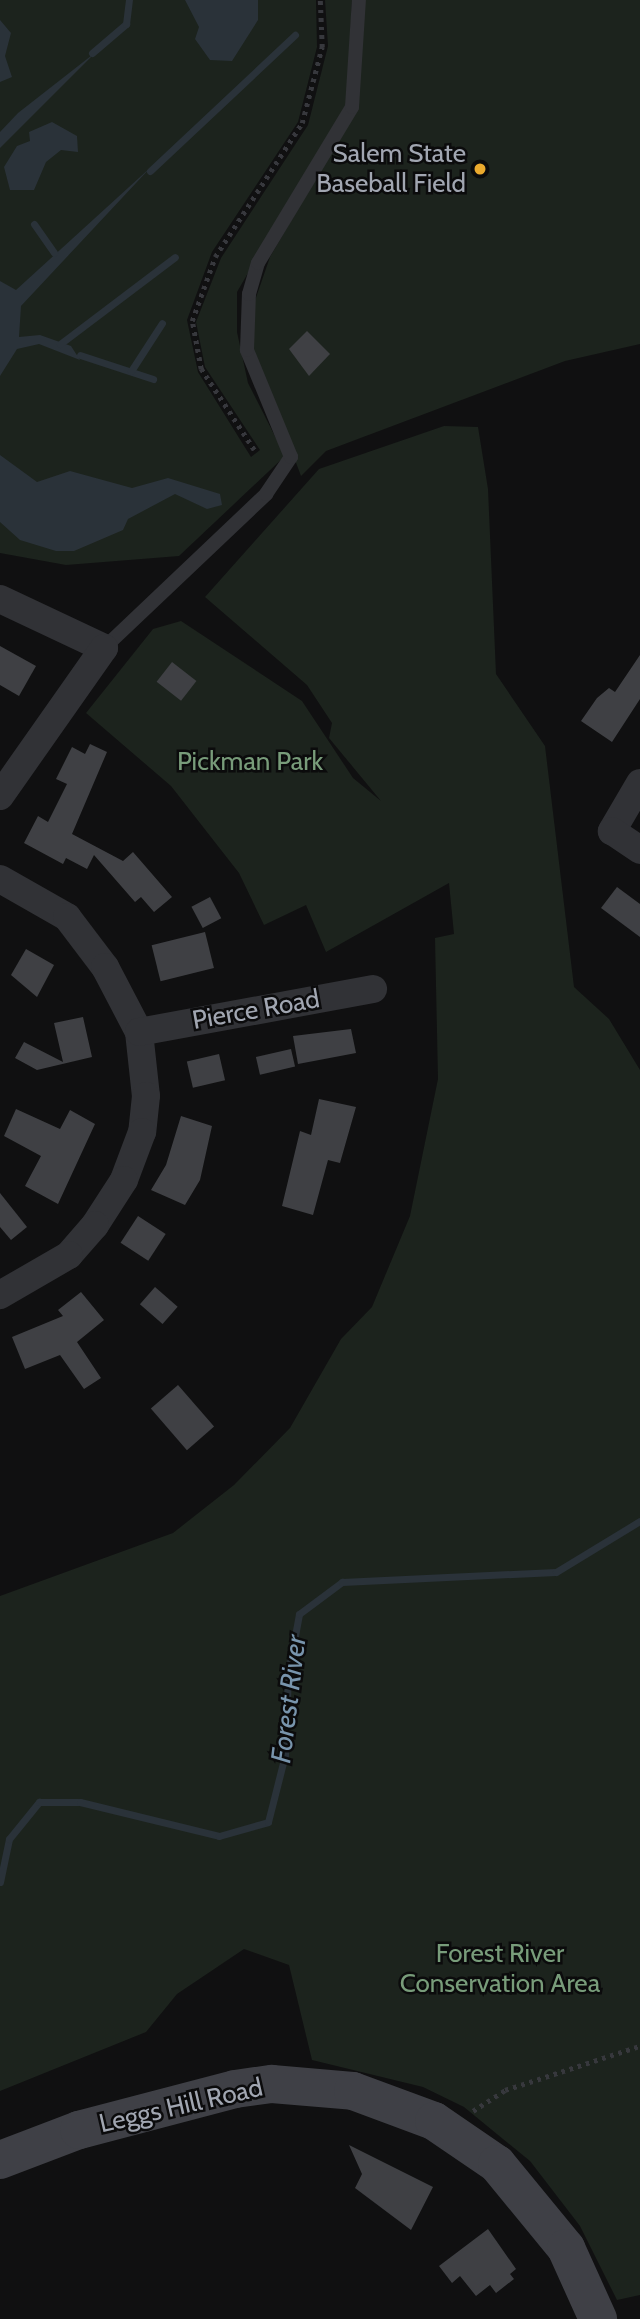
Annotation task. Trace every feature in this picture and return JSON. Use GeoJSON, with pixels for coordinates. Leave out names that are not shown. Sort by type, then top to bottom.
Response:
{"type":"FeatureCollection","features":[{"type":"Feature","properties":{"kind":"street"},"geometry":{"type":"LineString","coordinates":[[0,599],[104,648],[0,796]]}},
{"type":"Feature","properties":{"kind":"street"},"geometry":{"type":"LineString","coordinates":[[640,783],[612,831],[640,850]]}},
{"type":"Feature","properties":{"kind":"street"},"geometry":{"type":"LineString","coordinates":[[0,879],[67,917],[105,967],[139,1032],[146,1096],[142,1132],[124,1180],[69,1255],[0,1295]]}},
{"type":"Feature","properties":{"kind":"street","name":"Pierce Road"},"geometry":{"type":"LineString","coordinates":[[139,1032],[373,989]]}},
{"type":"Feature","properties":{"kind":"street","name":"Leggs Hill Road"},"geometry":{"type":"LineString","coordinates":[[0,2160],[188,2099],[272,2084],[354,2091],[452,2132],[497,2164],[546,2218],[598,2319]]}},
{"type":"Feature","properties":{"kind":"lane"},"geometry":{"type":"LineString","coordinates":[[104,648],[266,494],[291,457],[247,350],[249,294],[258,263],[352,107],[359,0]]}},
{"type":"Feature","properties":{"kind":"path"},"geometry":{"type":"LineString","coordinates":[[254,450],[201,369],[192,321],[215,257],[302,123],[322,47],[320,0]]}},
{"type":"Feature","properties":{"kind":"path"},"geometry":{"type":"LineString","coordinates":[[452,2132],[505,2090],[640,2046]]}},
{"type":"Feature","properties":{"kind":"green space"},"geometry":{"type":"Polygon","coordinates":[[[0,0],[316,0],[317,47],[298,122],[212,252],[187,320],[198,372],[251,457],[260,450],[205,367],[196,322],[221,258],[308,125],[328,46],[325,0],[352,0],[347,103],[237,292],[237,332],[248,383],[285,456],[179,556],[66,565],[0,553],[0,0]]]}},
{"type":"Feature","properties":{"kind":"green space","name":"Salem State Baseball Field"},"geometry":{"type":"Polygon","coordinates":[[[363,0],[640,0],[640,344],[565,361],[326,451],[301,476],[249,338],[251,312],[270,257],[356,110],[363,0]]]}},
{"type":"Feature","properties":{"kind":"green space"},"geometry":{"type":"Polygon","coordinates":[[[444,426],[478,427],[488,489],[496,674],[545,746],[574,987],[609,1019],[640,1070],[640,2295],[617,2300],[580,2226],[530,2161],[464,2107],[423,2087],[312,2060],[289,1965],[244,1949],[177,1994],[146,2032],[0,2091],[0,1596],[173,1533],[234,1485],[290,1428],[341,1339],[372,1307],[410,1216],[438,1079],[435,938],[454,934],[449,883],[326,952],[306,905],[264,925],[239,873],[171,786],[86,713],[153,629],[181,621],[302,701],[353,778],[381,801],[329,738],[332,723],[307,685],[205,597],[319,469],[444,426]]]}},
{"type":"Feature","properties":{"kind":"shaded area"},"geometry":{"type":"Polygon","coordinates":[[[185,0],[258,0],[258,20],[232,61],[210,60],[195,39],[199,27],[185,0]]]}},
{"type":"Feature","properties":{"kind":"shaded area"},"geometry":{"type":"Polygon","coordinates":[[[0,20],[11,33],[5,56],[12,77],[0,82],[0,20]]]}},
{"type":"Feature","properties":{"kind":"shaded area"},"geometry":{"type":"Polygon","coordinates":[[[96,52],[0,148],[0,132],[18,113],[96,52]]]}},
{"type":"Feature","properties":{"kind":"shaded area"},"geometry":{"type":"Polygon","coordinates":[[[52,122],[77,136],[78,152],[61,150],[46,162],[34,190],[10,190],[4,167],[17,146],[30,141],[29,132],[52,122]]]}},
{"type":"Feature","properties":{"kind":"shaded area"},"geometry":{"type":"Polygon","coordinates":[[[151,167],[21,306],[19,337],[40,335],[71,346],[80,360],[39,344],[17,349],[0,376],[0,281],[16,290],[151,167]]]}},
{"type":"Feature","properties":{"kind":"shaded area"},"geometry":{"type":"Polygon","coordinates":[[[0,455],[37,482],[70,471],[132,488],[168,478],[220,494],[222,505],[207,509],[175,494],[128,519],[123,530],[74,551],[56,551],[20,540],[0,522],[0,455]]]}},
{"type":"Feature","properties":{"kind":"building"},"geometry":{"type":"Polygon","coordinates":[[[307,331],[330,354],[309,376],[289,349],[307,331]]]}},
{"type":"Feature","properties":{"kind":"building"},"geometry":{"type":"Polygon","coordinates":[[[0,646],[36,666],[19,696],[0,685],[0,646]]]}},
{"type":"Feature","properties":{"kind":"building"},"geometry":{"type":"Polygon","coordinates":[[[640,655],[640,699],[612,742],[581,721],[597,698],[609,688],[615,692],[640,655]]]}},
{"type":"Feature","properties":{"kind":"building"},"geometry":{"type":"Polygon","coordinates":[[[172,662],[196,681],[181,701],[157,682],[172,662]]]}},
{"type":"Feature","properties":{"kind":"building"},"geometry":{"type":"Polygon","coordinates":[[[90,744],[107,752],[72,834],[123,861],[133,852],[172,897],[154,912],[141,897],[135,902],[94,855],[87,869],[66,858],[63,864],[24,843],[38,816],[48,822],[67,784],[56,779],[72,747],[85,754],[90,744]]]}},
{"type":"Feature","properties":{"kind":"building"},"geometry":{"type":"Polygon","coordinates":[[[617,887],[640,904],[640,937],[601,908],[617,887]]]}},
{"type":"Feature","properties":{"kind":"building"},"geometry":{"type":"Polygon","coordinates":[[[210,897],[221,918],[203,928],[191,907],[210,897]]]}},
{"type":"Feature","properties":{"kind":"building"},"geometry":{"type":"Polygon","coordinates":[[[205,932],[214,968],[161,981],[152,945],[205,932]]]}},
{"type":"Feature","properties":{"kind":"building"},"geometry":{"type":"Polygon","coordinates":[[[26,949],[54,965],[37,997],[11,975],[26,949]]]}},
{"type":"Feature","properties":{"kind":"building"},"geometry":{"type":"Polygon","coordinates":[[[83,1017],[92,1057],[37,1070],[15,1058],[24,1042],[63,1062],[54,1023],[83,1017]]]}},
{"type":"Feature","properties":{"kind":"building"},"geometry":{"type":"Polygon","coordinates":[[[351,1029],[356,1053],[298,1064],[293,1036],[351,1029]]]}},
{"type":"Feature","properties":{"kind":"building"},"geometry":{"type":"Polygon","coordinates":[[[291,1049],[295,1067],[260,1075],[256,1057],[291,1049]]]}},
{"type":"Feature","properties":{"kind":"building"},"geometry":{"type":"Polygon","coordinates":[[[219,1054],[225,1080],[193,1088],[187,1061],[219,1054]]]}},
{"type":"Feature","properties":{"kind":"building"},"geometry":{"type":"Polygon","coordinates":[[[319,1099],[356,1107],[340,1163],[328,1160],[313,1215],[282,1206],[300,1131],[311,1135],[319,1099]]]}},
{"type":"Feature","properties":{"kind":"building"},"geometry":{"type":"Polygon","coordinates":[[[16,1109],[60,1129],[70,1110],[95,1124],[58,1204],[25,1186],[41,1156],[4,1136],[16,1109]]]}},
{"type":"Feature","properties":{"kind":"building"},"geometry":{"type":"Polygon","coordinates":[[[181,1116],[212,1126],[200,1180],[185,1205],[151,1190],[166,1165],[181,1116]]]}},
{"type":"Feature","properties":{"kind":"building"},"geometry":{"type":"Polygon","coordinates":[[[0,1193],[27,1227],[11,1240],[0,1227],[0,1193]]]}},
{"type":"Feature","properties":{"kind":"building"},"geometry":{"type":"Polygon","coordinates":[[[138,1216],[166,1234],[148,1261],[121,1243],[138,1216]]]}},
{"type":"Feature","properties":{"kind":"building"},"geometry":{"type":"Polygon","coordinates":[[[155,1287],[178,1307],[163,1324],[140,1304],[155,1287]]]}},
{"type":"Feature","properties":{"kind":"building"},"geometry":{"type":"Polygon","coordinates":[[[81,1292],[104,1320],[77,1342],[101,1378],[84,1389],[60,1355],[25,1369],[12,1337],[63,1316],[58,1310],[81,1292]]]}},
{"type":"Feature","properties":{"kind":"building"},"geometry":{"type":"Polygon","coordinates":[[[178,1385],[214,1427],[187,1450],[151,1409],[178,1385]]]}},
{"type":"Feature","properties":{"kind":"building"},"geometry":{"type":"Polygon","coordinates":[[[349,2145],[433,2187],[411,2230],[355,2188],[362,2174],[349,2145]]]}},
{"type":"Feature","properties":{"kind":"building"},"geometry":{"type":"Polygon","coordinates":[[[488,2229],[516,2269],[510,2274],[514,2279],[496,2293],[490,2285],[476,2296],[460,2276],[452,2283],[439,2266],[488,2229]]]}},
{"type":"Feature","properties":{"kind":"waterway"},"geometry":{"type":"LineString","coordinates":[[92,53],[126,24],[129,0]]}},
{"type":"Feature","properties":{"kind":"waterway"},"geometry":{"type":"LineString","coordinates":[[150,171],[295,35]]}},
{"type":"Feature","properties":{"kind":"waterway"},"geometry":{"type":"LineString","coordinates":[[34,224],[54,253]]}},
{"type":"Feature","properties":{"kind":"waterway"},"geometry":{"type":"LineString","coordinates":[[60,344],[175,257]]}},
{"type":"Feature","properties":{"kind":"waterway"},"geometry":{"type":"LineString","coordinates":[[131,371],[162,323]]}},
{"type":"Feature","properties":{"kind":"waterway"},"geometry":{"type":"LineString","coordinates":[[80,355],[153,379]]}},
{"type":"Feature","properties":{"kind":"waterway","name":"Forest River"},"geometry":{"type":"LineString","coordinates":[[0,1882],[9,1839],[39,1802],[80,1802],[219,1836],[268,1822],[285,1755],[288,1674],[299,1614],[342,1582],[556,1572],[640,1521]]}},
{"type":"Feature","properties":{"kind":"place","name":"Salem State Baseball Field"},"geometry":{"type":"Point","coordinates":[480,169]}},
{"type":"Feature","properties":{"kind":"park label","name":"Pickman Park"},"geometry":{"type":"Point","coordinates":[250,762]}},
{"type":"Feature","properties":{"kind":"park label","name":"Forest River Conservation Area"},"geometry":{"type":"Point","coordinates":[500,1969]}}]}
